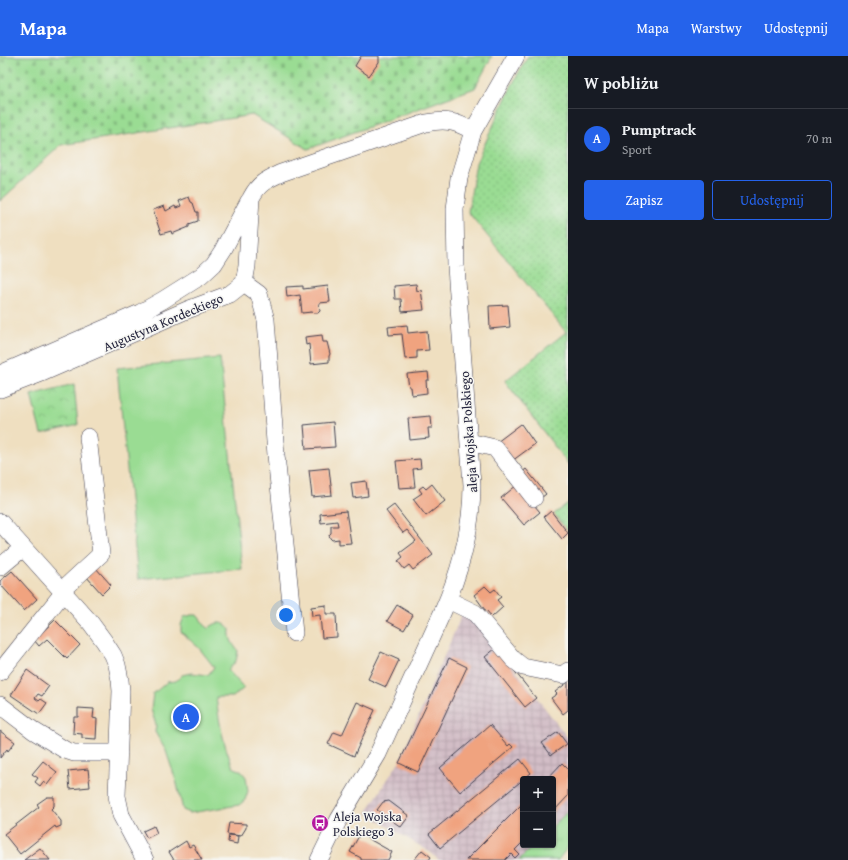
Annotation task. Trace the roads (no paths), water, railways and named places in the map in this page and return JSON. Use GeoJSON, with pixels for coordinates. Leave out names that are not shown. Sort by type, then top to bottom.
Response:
{"type":"FeatureCollection","features":[{"type":"Feature","properties":{"kind":"street","name":"aleja Wojska Polskiego"},"geometry":{"type":"LineString","coordinates":[[319,860],[339,819],[378,754],[448,600],[463,556],[472,500],[456,267],[455,209],[459,178],[473,131],[516,56]]}},
{"type":"Feature","properties":{"kind":"street","name":"Augustyna Kordeckiego"},"geometry":{"type":"LineString","coordinates":[[0,374],[140,313],[201,276],[214,264],[255,190],[264,181],[280,173],[414,126],[440,120],[449,120],[473,131]]}},
{"type":"Feature","properties":{"kind":"street"},"geometry":{"type":"LineString","coordinates":[[251,198],[247,266],[244,283],[259,294],[266,320],[276,455],[294,633]]}},
{"type":"Feature","properties":{"kind":"street","name":"Augustyna Kordeckiego"},"geometry":{"type":"LineString","coordinates":[[0,389],[44,372],[187,310],[230,294],[244,283]]}},
{"type":"Feature","properties":{"kind":"street"},"geometry":{"type":"LineString","coordinates":[[0,672],[62,592],[101,554],[88,437]]}},
{"type":"Feature","properties":{"kind":"street"},"geometry":{"type":"LineString","coordinates":[[469,442],[495,448],[534,498]]}},
{"type":"Feature","properties":{"kind":"street"},"geometry":{"type":"LineString","coordinates":[[0,522],[90,622],[117,665],[121,691],[117,781],[118,807],[124,823],[145,860]]}},
{"type":"Feature","properties":{"kind":"street"},"geometry":{"type":"LineString","coordinates":[[0,567],[23,548]]}},
{"type":"Feature","properties":{"kind":"street"},"geometry":{"type":"LineString","coordinates":[[448,600],[475,613],[514,659],[523,666],[563,675],[568,671]]}},
{"type":"Feature","properties":{"kind":"street"},"geometry":{"type":"LineString","coordinates":[[0,705],[34,731],[65,750],[74,752],[119,754]]}},
{"type":"Feature","properties":{"kind":"place","name":"Pumptrack"},"geometry":{"type":"Point","coordinates":[186,717]}},
{"type":"Feature","properties":{"kind":"place","name":"Aleja Wojska Polskiego 3"},"geometry":{"type":"Point","coordinates":[320,823]}}]}
